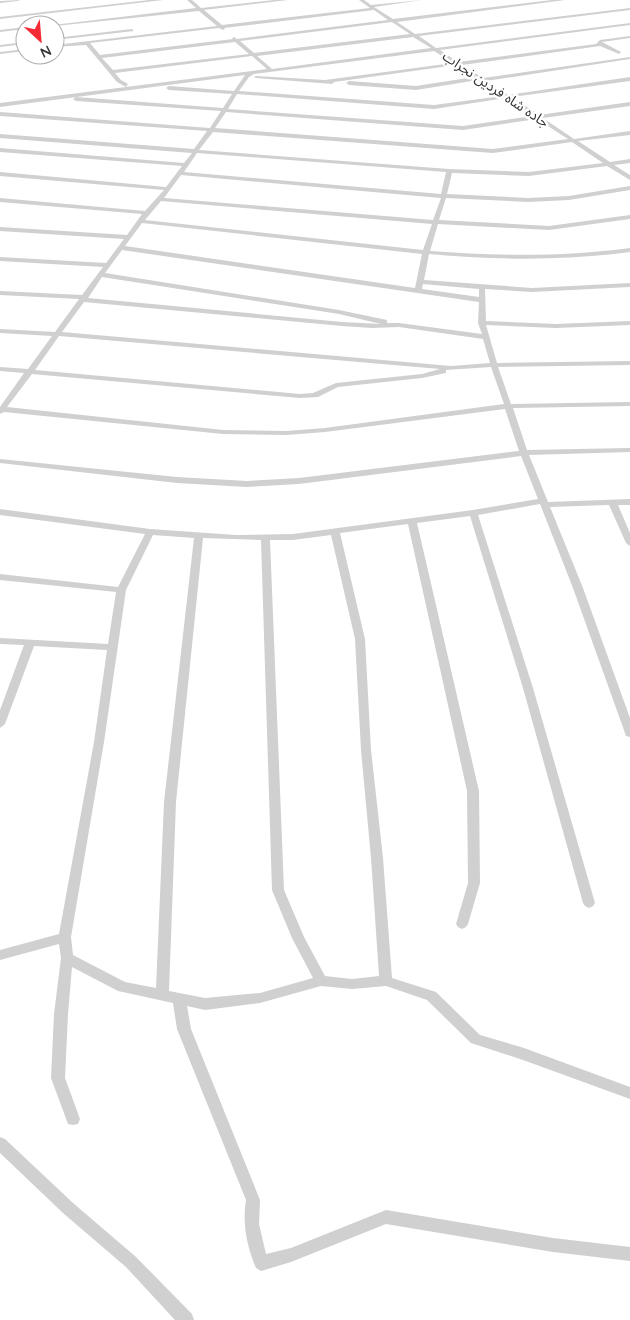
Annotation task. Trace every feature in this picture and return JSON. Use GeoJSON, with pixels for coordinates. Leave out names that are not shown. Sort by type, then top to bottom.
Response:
{"type":"FeatureCollection","features":[{"type":"Feature","properties":{"kind":"street"},"geometry":{"type":"LineString","coordinates":[[0,2],[18,0]]}},
{"type":"Feature","properties":{"kind":"street"},"geometry":{"type":"LineString","coordinates":[[3,16],[161,0]]}},
{"type":"Feature","properties":{"kind":"street"},"geometry":{"type":"LineString","coordinates":[[189,0],[226,31]]}},
{"type":"Feature","properties":{"kind":"street"},"geometry":{"type":"LineString","coordinates":[[65,24],[286,0]]}},
{"type":"Feature","properties":{"kind":"street"},"geometry":{"type":"LineString","coordinates":[[65,45],[221,27],[366,5],[420,0]]}},
{"type":"Feature","properties":{"kind":"street"},"geometry":{"type":"LineString","coordinates":[[99,57],[563,0]]}},
{"type":"Feature","properties":{"kind":"street","name":"جاده شاه فردین نجراب"},"geometry":{"type":"LineString","coordinates":[[366,5],[630,178]]}},
{"type":"Feature","properties":{"kind":"street"},"geometry":{"type":"LineString","coordinates":[[112,72],[630,9]]}},
{"type":"Feature","properties":{"kind":"street"},"geometry":{"type":"LineString","coordinates":[[3,16],[15,27]]}},
{"type":"Feature","properties":{"kind":"street"},"geometry":{"type":"LineString","coordinates":[[204,22],[223,20]]}},
{"type":"Feature","properties":{"kind":"street"},"geometry":{"type":"LineString","coordinates":[[0,104],[249,74],[630,24]]}},
{"type":"Feature","properties":{"kind":"street"},"geometry":{"type":"LineString","coordinates":[[0,31],[15,29]]}},
{"type":"Feature","properties":{"kind":"street"},"geometry":{"type":"LineString","coordinates":[[65,38],[134,30]]}},
{"type":"Feature","properties":{"kind":"street"},"geometry":{"type":"LineString","coordinates":[[231,36],[271,70]]}},
{"type":"Feature","properties":{"kind":"street"},"geometry":{"type":"LineString","coordinates":[[600,44],[598,41],[630,37]]}},
{"type":"Feature","properties":{"kind":"street"},"geometry":{"type":"LineString","coordinates":[[84,43],[126,85]]}},
{"type":"Feature","properties":{"kind":"street"},"geometry":{"type":"LineString","coordinates":[[0,46],[15,44]]}},
{"type":"Feature","properties":{"kind":"street"},"geometry":{"type":"LineString","coordinates":[[326,81],[600,44],[619,53]]}},
{"type":"Feature","properties":{"kind":"street"},"geometry":{"type":"LineString","coordinates":[[0,53],[15,51]]}},
{"type":"Feature","properties":{"kind":"street"},"geometry":{"type":"LineString","coordinates":[[249,74],[416,88],[630,58]]}},
{"type":"Feature","properties":{"kind":"street"},"geometry":{"type":"LineString","coordinates":[[1,410],[140,221],[168,189],[196,152],[249,74]]}},
{"type":"Feature","properties":{"kind":"street"},"geometry":{"type":"LineString","coordinates":[[148,86],[434,107],[630,79]]}},
{"type":"Feature","properties":{"kind":"street"},"geometry":{"type":"LineString","coordinates":[[54,98],[464,128],[630,104]]}},
{"type":"Feature","properties":{"kind":"street"},"geometry":{"type":"LineString","coordinates":[[0,114],[493,150],[630,133]]}},
{"type":"Feature","properties":{"kind":"street"},"geometry":{"type":"LineString","coordinates":[[0,136],[449,171],[530,174],[630,161]]}},
{"type":"Feature","properties":{"kind":"street"},"geometry":{"type":"LineString","coordinates":[[0,150],[185,165]]}},
{"type":"Feature","properties":{"kind":"street"},"geometry":{"type":"LineString","coordinates":[[418,291],[426,252],[444,196],[449,171]]}},
{"type":"Feature","properties":{"kind":"street"},"geometry":{"type":"LineString","coordinates":[[179,173],[444,196],[528,200],[569,198],[630,188]]}},
{"type":"Feature","properties":{"kind":"street"},"geometry":{"type":"LineString","coordinates":[[0,174],[168,189]]}},
{"type":"Feature","properties":{"kind":"street"},"geometry":{"type":"LineString","coordinates":[[159,199],[435,222],[549,228],[630,217]]}},
{"type":"Feature","properties":{"kind":"street"},"geometry":{"type":"LineString","coordinates":[[0,200],[148,213]]}},
{"type":"Feature","properties":{"kind":"street"},"geometry":{"type":"LineString","coordinates":[[140,221],[426,252],[528,259],[578,257],[630,250]]}},
{"type":"Feature","properties":{"kind":"street"},"geometry":{"type":"LineString","coordinates":[[0,229],[128,237]]}},
{"type":"Feature","properties":{"kind":"street"},"geometry":{"type":"LineString","coordinates":[[122,248],[482,300]]}},
{"type":"Feature","properties":{"kind":"street"},"geometry":{"type":"LineString","coordinates":[[0,259],[109,265]]}},
{"type":"Feature","properties":{"kind":"street"},"geometry":{"type":"LineString","coordinates":[[102,275],[339,312],[399,325],[485,336]]}},
{"type":"Feature","properties":{"kind":"street"},"geometry":{"type":"LineString","coordinates":[[420,282],[482,288],[532,290],[630,285]]}},
{"type":"Feature","properties":{"kind":"street"},"geometry":{"type":"LineString","coordinates":[[482,288],[482,323],[494,365],[524,453],[578,588],[630,733]]}},
{"type":"Feature","properties":{"kind":"street"},"geometry":{"type":"LineString","coordinates":[[0,293],[84,299],[342,324],[399,325]]}},
{"type":"Feature","properties":{"kind":"street"},"geometry":{"type":"LineString","coordinates":[[482,323],[556,326],[630,323]]}},
{"type":"Feature","properties":{"kind":"street"},"geometry":{"type":"LineString","coordinates":[[0,331],[57,334],[451,368],[494,365],[630,363]]}},
{"type":"Feature","properties":{"kind":"street"},"geometry":{"type":"LineString","coordinates":[[0,369],[30,370],[300,396],[315,395],[336,385],[422,376],[451,368]]}},
{"type":"Feature","properties":{"kind":"street"},"geometry":{"type":"LineString","coordinates":[[1,410],[223,432],[286,433],[324,430],[509,406],[630,404]]}},
{"type":"Feature","properties":{"kind":"street"},"geometry":{"type":"LineString","coordinates":[[0,461],[177,480],[247,484],[299,481],[524,453],[630,450]]}},
{"type":"Feature","properties":{"kind":"street"},"geometry":{"type":"LineString","coordinates":[[612,502],[630,543]]}},
{"type":"Feature","properties":{"kind":"street"},"geometry":{"type":"LineString","coordinates":[[0,512],[199,537],[265,538],[335,532],[545,503],[630,502]]}},
{"type":"Feature","properties":{"kind":"street"},"geometry":{"type":"LineString","coordinates":[[473,513],[528,688],[589,903]]}},
{"type":"Feature","properties":{"kind":"street"},"geometry":{"type":"LineString","coordinates":[[412,521],[473,791],[474,883],[462,924]]}},
{"type":"Feature","properties":{"kind":"street"},"geometry":{"type":"LineString","coordinates":[[73,1119],[58,1078],[61,1014],[67,958],[65,937],[121,590],[150,532]]}},
{"type":"Feature","properties":{"kind":"street"},"geometry":{"type":"LineString","coordinates":[[335,532],[360,639],[366,750],[377,858],[386,981]]}},
{"type":"Feature","properties":{"kind":"street"},"geometry":{"type":"LineString","coordinates":[[162,994],[170,802],[199,537]]}},
{"type":"Feature","properties":{"kind":"street"},"geometry":{"type":"LineString","coordinates":[[265,538],[278,890],[298,938],[321,981]]}},
{"type":"Feature","properties":{"kind":"street"},"geometry":{"type":"LineString","coordinates":[[0,577],[121,590]]}},
{"type":"Feature","properties":{"kind":"street"},"geometry":{"type":"LineString","coordinates":[[0,641],[113,647]]}},
{"type":"Feature","properties":{"kind":"street"},"geometry":{"type":"LineString","coordinates":[[0,724],[30,643]]}},
{"type":"Feature","properties":{"kind":"street"},"geometry":{"type":"LineString","coordinates":[[0,955],[65,937]]}},
{"type":"Feature","properties":{"kind":"street"},"geometry":{"type":"LineString","coordinates":[[67,958],[123,987],[205,1004],[260,998],[321,981],[352,984],[386,981],[431,996],[476,1038],[630,1093]]}},
{"type":"Feature","properties":{"kind":"street"},"geometry":{"type":"LineString","coordinates":[[179,998],[184,1029],[252,1200],[250,1215],[251,1233],[261,1262],[291,1255],[386,1217],[554,1245],[630,1254]]}},
{"type":"Feature","properties":{"kind":"street"},"geometry":{"type":"LineString","coordinates":[[0,1144],[68,1208],[131,1262],[186,1320]]}}]}
